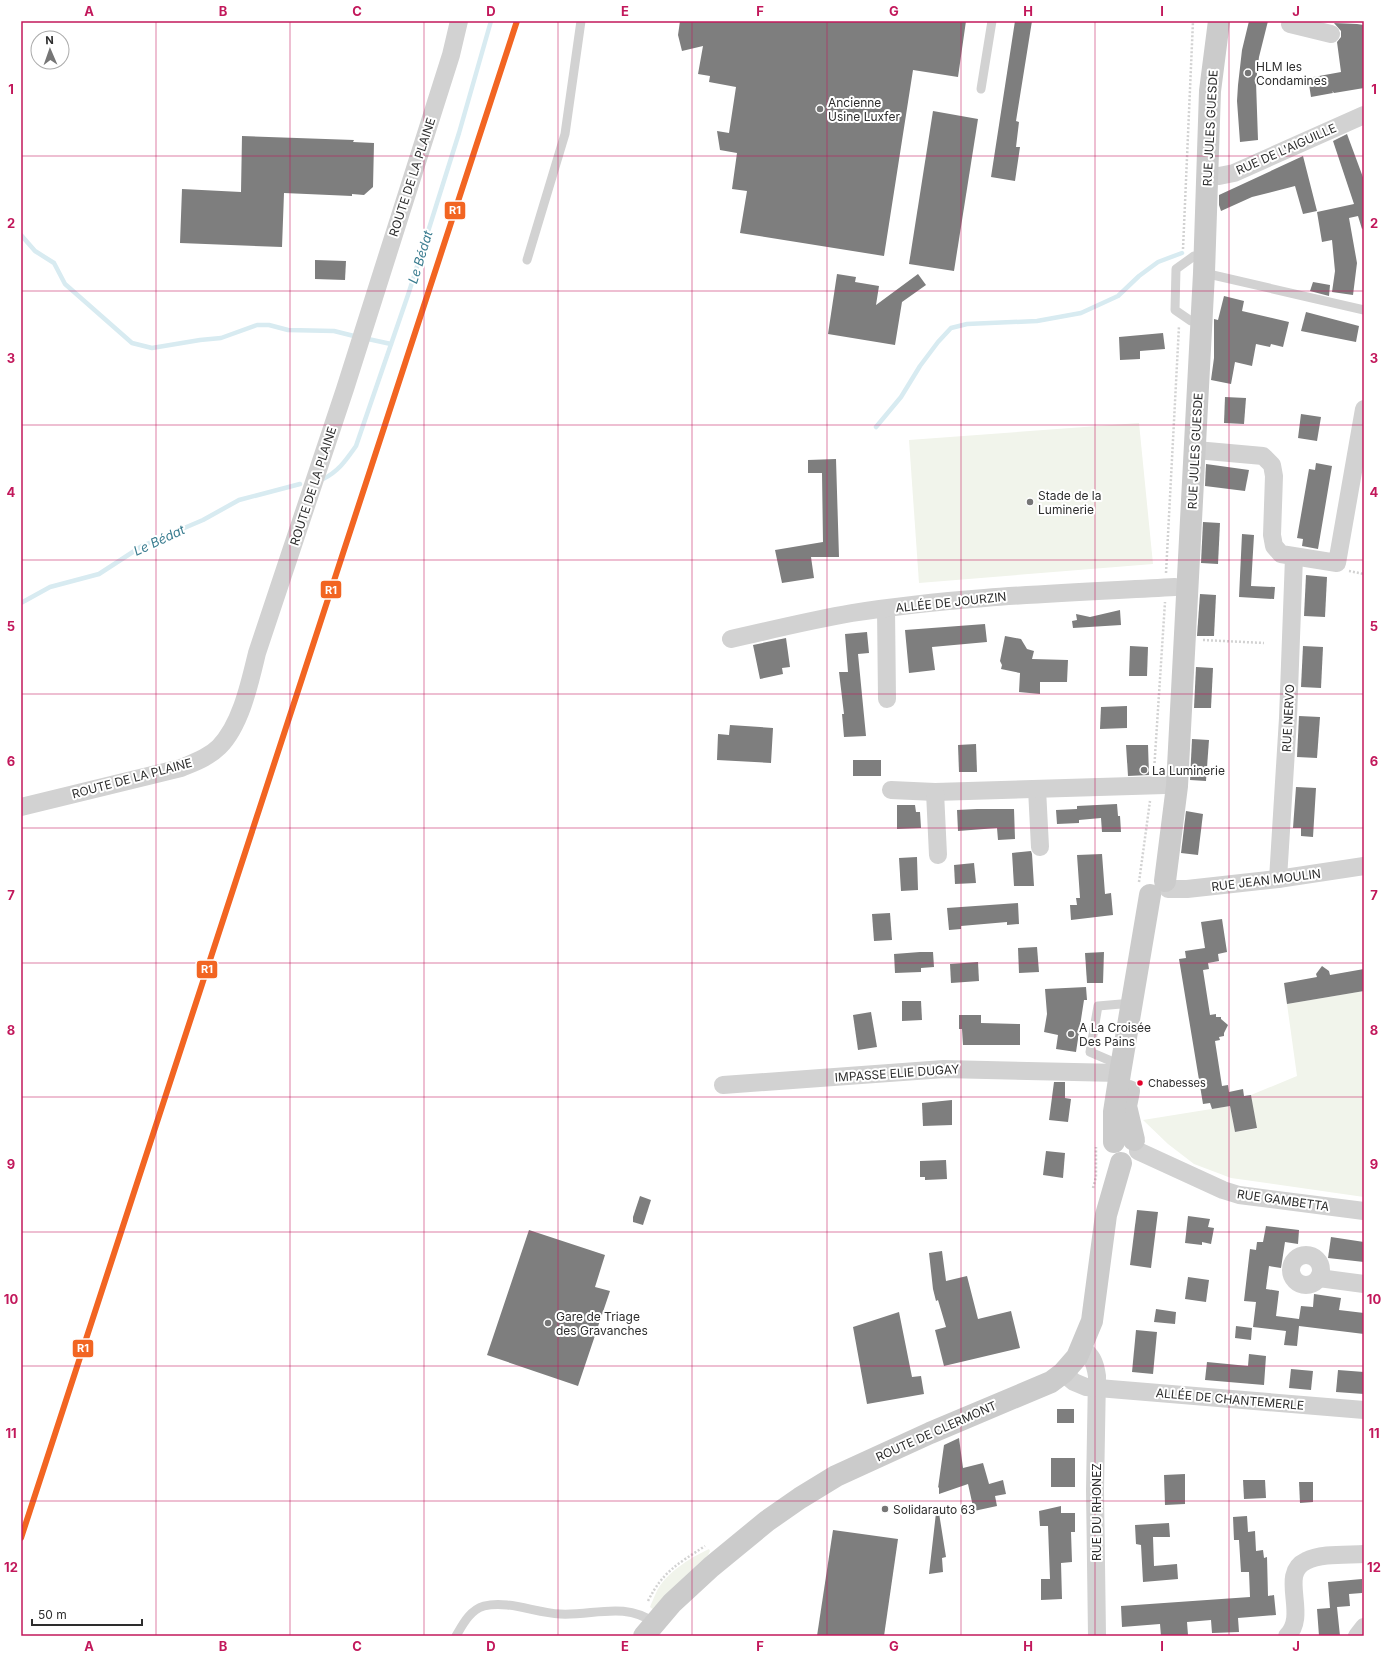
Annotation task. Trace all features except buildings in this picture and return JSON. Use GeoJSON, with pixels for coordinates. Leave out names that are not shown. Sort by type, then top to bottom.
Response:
{"type":"FeatureCollection","features":[{"type":"Feature","properties":{"kind":"main road","name":"RUE JULES GUESDE"},"geometry":{"type":"LineString","coordinates":[[1121,1144],[1159,889],[1177,786],[1174,626],[1196,450],[1199,265],[1198,91],[1205,34],[1205,21]]}},
{"type":"Feature","properties":{"kind":"main road","name":"RUE JULES GUESDE"},"geometry":{"type":"LineString","coordinates":[[1121,1144],[1114,1112],[1132,1005],[1159,889],[1191,321],[1199,265],[1207,175],[1210,85],[1219,21]]}},
{"type":"Feature","properties":{"kind":"main road","name":"ROUTE DE CLERMONT"},"geometry":{"type":"LineString","coordinates":[[650,1630],[677,1598],[738,1544],[767,1521],[836,1476],[930,1432],[1051,1382],[1063,1373],[1077,1357],[1092,1321],[1106,1215],[1121,1163],[1117,1161],[1112,1154],[1112,1146],[1121,1144]]}},
{"type":"Feature","properties":{"kind":"street","name":"ROUTE DE LA PLAINE"},"geometry":{"type":"LineString","coordinates":[[21,807],[181,768],[202,759],[219,747],[233,728],[248,690],[257,653],[451,55],[458,21]]}},
{"type":"Feature","properties":{"kind":"street"},"geometry":{"type":"LineString","coordinates":[[1291,21],[1290,24],[1331,34]]}},
{"type":"Feature","properties":{"kind":"street","name":"RUE DE L'AIGUILLE"},"geometry":{"type":"LineString","coordinates":[[1207,175],[1219,176],[1234,174],[1364,115]]}},
{"type":"Feature","properties":{"kind":"street"},"geometry":{"type":"LineString","coordinates":[[1196,450],[1263,456],[1272,465],[1274,476],[1272,535],[1274,546],[1281,554],[1337,564],[1364,409]]}},
{"type":"Feature","properties":{"kind":"street","name":"RUE NERVO"},"geometry":{"type":"LineString","coordinates":[[1278,879],[1288,718],[1294,557]]}},
{"type":"Feature","properties":{"kind":"street","name":"ALLÉE DE JOURZIN"},"geometry":{"type":"LineString","coordinates":[[731,639],[851,614],[886,609],[1011,596],[1175,587]]}},
{"type":"Feature","properties":{"kind":"street"},"geometry":{"type":"LineString","coordinates":[[886,609],[887,699]]}},
{"type":"Feature","properties":{"kind":"street"},"geometry":{"type":"LineString","coordinates":[[891,790],[935,792],[1165,785]]}},
{"type":"Feature","properties":{"kind":"street"},"geometry":{"type":"LineString","coordinates":[[1037,789],[1040,847]]}},
{"type":"Feature","properties":{"kind":"street"},"geometry":{"type":"LineString","coordinates":[[935,792],[938,855]]}},
{"type":"Feature","properties":{"kind":"street","name":"RUE JEAN MOULIN"},"geometry":{"type":"LineString","coordinates":[[1159,889],[1187,889],[1278,879],[1364,866]]}},
{"type":"Feature","properties":{"kind":"street","name":"IMPASSE ELIE DUGAY"},"geometry":{"type":"LineString","coordinates":[[723,1085],[944,1069],[1121,1068]]}},
{"type":"Feature","properties":{"kind":"street","name":"RUE GAMBETTA"},"geometry":{"type":"LineString","coordinates":[[1121,1144],[1223,1190],[1239,1195],[1364,1211]]}},
{"type":"Feature","properties":{"kind":"street"},"geometry":{"type":"LineString","coordinates":[[1319,1278],[1364,1284]]}},
{"type":"Feature","properties":{"kind":"street","name":"RUE DU RHONEZ"},"geometry":{"type":"LineString","coordinates":[[1081,1347],[1091,1355],[1095,1363],[1097,1388],[1095,1490],[1097,1636]]}},
{"type":"Feature","properties":{"kind":"street","name":"ALLÉE DE CHANTEMERLE"},"geometry":{"type":"LineString","coordinates":[[1063,1373],[1074,1382],[1086,1387],[1364,1410]]}},
{"type":"Feature","properties":{"kind":"street"},"geometry":{"type":"LineString","coordinates":[[1287,1636],[1293,1628],[1296,1619],[1293,1582],[1294,1574],[1299,1566],[1306,1561],[1318,1557],[1364,1554]]}},
{"type":"Feature","properties":{"kind":"street"},"geometry":{"type":"LineString","coordinates":[[1358,1636],[1364,1627]]}},
{"type":"Feature","properties":{"kind":"lane"},"geometry":{"type":"LineString","coordinates":[[527,260],[566,134],[581,21]]}},
{"type":"Feature","properties":{"kind":"lane"},"geometry":{"type":"LineString","coordinates":[[981,89],[992,21]]}},
{"type":"Feature","properties":{"kind":"lane"},"geometry":{"type":"LineString","coordinates":[[1199,265],[1364,310]]}},
{"type":"Feature","properties":{"kind":"lane"},"geometry":{"type":"LineString","coordinates":[[1121,1068],[1111,1061],[1090,1052],[1098,1006],[1121,1004],[1132,1005]]}},
{"type":"Feature","properties":{"kind":"lane"},"geometry":{"type":"LineString","coordinates":[[456,1636],[468,1616],[477,1609],[485,1606],[500,1605],[559,1614],[598,1611],[626,1611],[640,1614],[650,1630]]}},
{"type":"Feature","properties":{"kind":"path"},"geometry":{"type":"LineString","coordinates":[[1174,626],[1191,627],[1192,639],[1264,643]]}},
{"type":"Feature","properties":{"kind":"path"},"geometry":{"type":"LineString","coordinates":[[1093,1191],[1096,1177],[1121,1144]]}},
{"type":"Feature","properties":{"kind":"shaded area","name":"Stade de la Luminerie"},"geometry":{"type":"Polygon","coordinates":[[[1139,423],[1153,564],[919,583],[909,440],[1139,423]]]}},
{"type":"Feature","properties":{"kind":"shaded area"},"geometry":{"type":"Polygon","coordinates":[[[1364,991],[1364,1197],[1231,1178],[1194,1164],[1168,1144],[1143,1120],[1230,1106],[1235,1132],[1257,1129],[1251,1095],[1297,1076],[1287,1004],[1364,991]]]}},
{"type":"Feature","properties":{"kind":"shaded area"},"geometry":{"type":"Polygon","coordinates":[[[709,1549],[710,1551],[708,1555],[681,1580],[654,1610],[650,1607],[655,1595],[665,1579],[686,1562],[709,1549]]]}},
{"type":"Feature","properties":{"kind":"waterway","name":"Le Bédat"},"geometry":{"type":"LineString","coordinates":[[323,479],[338,469],[356,446],[409,292],[459,133],[491,21]]}},
{"type":"Feature","properties":{"kind":"waterway"},"geometry":{"type":"LineString","coordinates":[[21,235],[35,251],[54,263],[65,284],[132,343],[152,348],[221,338],[257,325],[269,325],[288,330],[334,331],[354,336]]}},
{"type":"Feature","properties":{"kind":"waterway"},"geometry":{"type":"LineString","coordinates":[[876,427],[901,397],[920,366],[938,342],[951,328],[967,324],[1037,321],[1081,313],[1118,296],[1139,276],[1158,262],[1182,253]]}},
{"type":"Feature","properties":{"kind":"waterway"},"geometry":{"type":"LineString","coordinates":[[368,339],[391,344]]}},
{"type":"Feature","properties":{"kind":"waterway","name":"Le Bédat"},"geometry":{"type":"LineString","coordinates":[[21,603],[50,587],[99,574],[142,546],[203,520],[239,500],[300,484]]}},
{"type":"Feature","properties":{"kind":"transit line","name":"R1"},"geometry":{"type":"LineString","coordinates":[[21,1538],[517,21]]}},
{"type":"Feature","properties":{"kind":"place","name":"HLM les Condamines"},"geometry":{"type":"Point","coordinates":[1248,73]}},
{"type":"Feature","properties":{"kind":"place","name":"Ancienne Usine Luxfer"},"geometry":{"type":"Point","coordinates":[820,109]}},
{"type":"Feature","properties":{"kind":"place","name":"Stade de la Luminerie"},"geometry":{"type":"Point","coordinates":[1030,502]}},
{"type":"Feature","properties":{"kind":"place","name":"La Luminerie"},"geometry":{"type":"Point","coordinates":[1144,770]}},
{"type":"Feature","properties":{"kind":"place","name":"A La Croisée Des Pains"},"geometry":{"type":"Point","coordinates":[1071,1034]}},
{"type":"Feature","properties":{"kind":"place","name":"Chabesses"},"geometry":{"type":"Point","coordinates":[1140,1083]}},
{"type":"Feature","properties":{"kind":"place","name":"Gare de Triage des Gravanches"},"geometry":{"type":"Point","coordinates":[548,1323]}},
{"type":"Feature","properties":{"kind":"place","name":"Solidarauto 63"},"geometry":{"type":"Point","coordinates":[885,1509]}}]}
